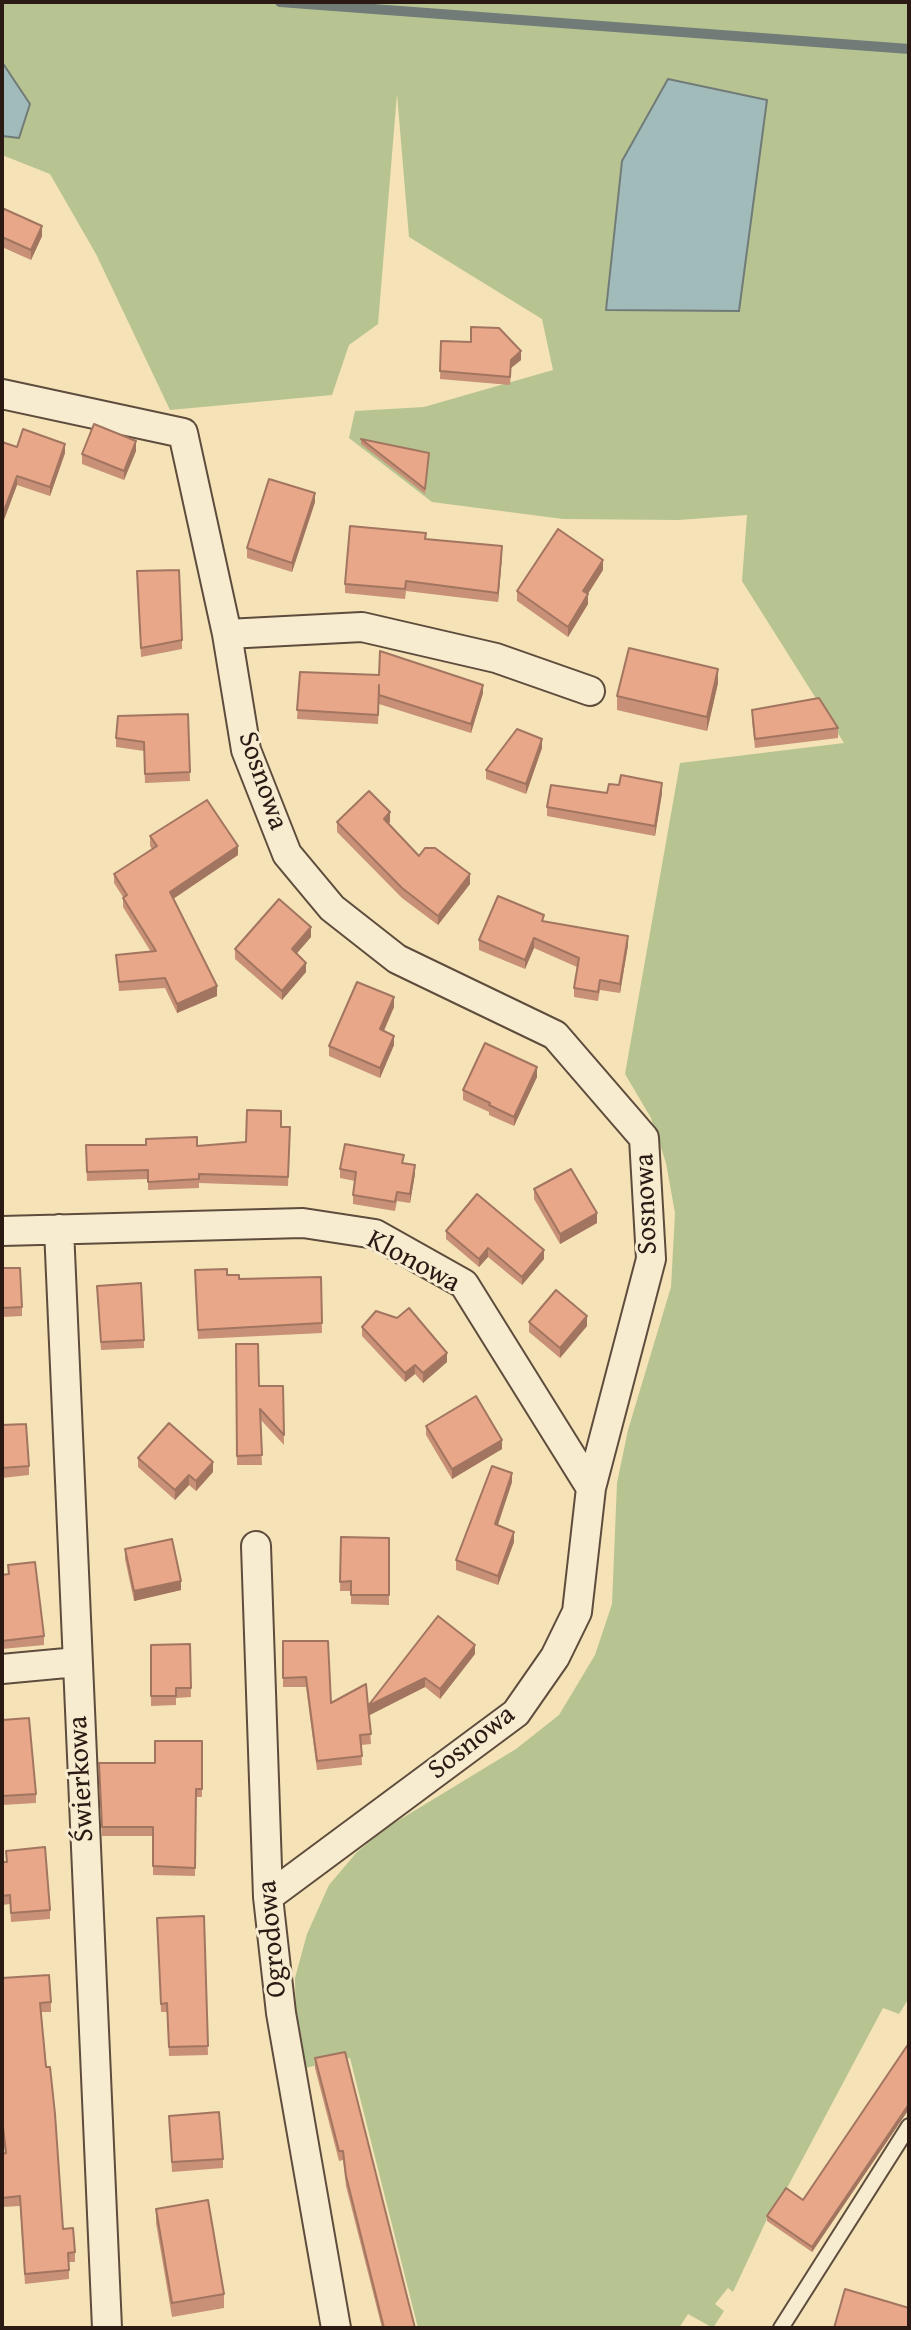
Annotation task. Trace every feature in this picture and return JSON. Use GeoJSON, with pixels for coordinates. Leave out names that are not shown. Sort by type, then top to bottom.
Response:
{"type":"FeatureCollection","features":[{"type":"Feature","properties":{"kind":"street","name":"Sosnowa"},"geometry":{"type":"LineString","coordinates":[[2,394],[183,433],[227,634],[246,750],[287,854],[332,908],[397,959],[555,1035],[644,1138],[651,1259],[590,1488],[578,1612],[555,1657],[516,1713],[268,1897]]}},
{"type":"Feature","properties":{"kind":"street"},"geometry":{"type":"LineString","coordinates":[[227,634],[362,628],[496,658],[590,691]]}},
{"type":"Feature","properties":{"kind":"street","name":"Klonowa"},"geometry":{"type":"LineString","coordinates":[[2,1231],[303,1223],[376,1234],[464,1284],[590,1488]]}},
{"type":"Feature","properties":{"kind":"street","name":"Świerkowa"},"geometry":{"type":"LineString","coordinates":[[59,1229],[107,2328]]}},
{"type":"Feature","properties":{"kind":"street","name":"Ogrodowa"},"geometry":{"type":"LineString","coordinates":[[256,1546],[268,1897],[281,2013],[336,2328]]}},
{"type":"Feature","properties":{"kind":"street"},"geometry":{"type":"LineString","coordinates":[[2,1669],[77,1662]]}},
{"type":"Feature","properties":{"kind":"lane"},"geometry":{"type":"LineString","coordinates":[[781,2328],[909,2126]]}},
{"type":"Feature","properties":{"kind":"green space"},"geometry":{"type":"Polygon","coordinates":[[[2,2],[909,2],[909,1998],[899,2014],[883,2008],[786,2190],[767,2219],[733,2292],[728,2288],[715,2304],[724,2311],[713,2328],[688,2314],[679,2328],[418,2328],[350,2058],[305,2068],[296,2030],[295,1978],[307,1934],[329,1885],[357,1852],[386,1828],[516,1749],[559,1715],[595,1655],[612,1604],[617,1483],[628,1430],[671,1287],[675,1213],[666,1163],[651,1118],[625,1074],[680,763],[844,743],[742,581],[747,515],[678,520],[563,519],[432,502],[349,438],[355,411],[424,407],[553,370],[542,319],[409,237],[397,94],[378,324],[349,345],[332,395],[170,410],[96,254],[50,174],[2,155],[2,2]]]}},
{"type":"Feature","properties":{"kind":"water"},"geometry":{"type":"Polygon","coordinates":[[[2,62],[30,104],[19,138],[2,136],[2,62]]]}},
{"type":"Feature","properties":{"kind":"water"},"geometry":{"type":"Polygon","coordinates":[[[668,79],[767,100],[739,311],[606,310],[622,161],[668,79]]]}},
{"type":"Feature","properties":{"kind":"building"},"geometry":{"type":"Polygon","coordinates":[[[2,208],[42,226],[31,250],[2,237],[2,208]]]}},
{"type":"Feature","properties":{"kind":"building"},"geometry":{"type":"Polygon","coordinates":[[[471,327],[499,328],[521,351],[511,360],[510,377],[440,371],[441,341],[471,342],[471,327]]]}},
{"type":"Feature","properties":{"kind":"building"},"geometry":{"type":"Polygon","coordinates":[[[94,424],[136,441],[124,471],[82,454],[94,424]]]}},
{"type":"Feature","properties":{"kind":"building"},"geometry":{"type":"Polygon","coordinates":[[[23,429],[65,444],[50,487],[17,476],[2,516],[2,442],[17,447],[23,429]]]}},
{"type":"Feature","properties":{"kind":"building"},"geometry":{"type":"Polygon","coordinates":[[[361,439],[429,453],[425,489],[361,439]]]}},
{"type":"Feature","properties":{"kind":"building"},"geometry":{"type":"Polygon","coordinates":[[[269,479],[315,493],[292,563],[247,548],[269,479]]]}},
{"type":"Feature","properties":{"kind":"building"},"geometry":{"type":"Polygon","coordinates":[[[350,526],[426,533],[425,539],[502,546],[498,593],[406,581],[405,589],[345,584],[350,526]]]}},
{"type":"Feature","properties":{"kind":"building"},"geometry":{"type":"Polygon","coordinates":[[[558,529],[603,560],[583,591],[588,594],[568,627],[517,591],[558,529]]]}},
{"type":"Feature","properties":{"kind":"building"},"geometry":{"type":"Polygon","coordinates":[[[179,570],[182,640],[141,648],[137,571],[179,570]]]}},
{"type":"Feature","properties":{"kind":"building"},"geometry":{"type":"Polygon","coordinates":[[[629,648],[718,669],[707,717],[617,696],[629,648]]]}},
{"type":"Feature","properties":{"kind":"building"},"geometry":{"type":"Polygon","coordinates":[[[380,651],[483,685],[471,724],[379,695],[379,685],[378,715],[297,710],[300,672],[379,675],[380,651]]]}},
{"type":"Feature","properties":{"kind":"building"},"geometry":{"type":"Polygon","coordinates":[[[819,698],[838,728],[755,739],[752,710],[819,698]]]}},
{"type":"Feature","properties":{"kind":"building"},"geometry":{"type":"Polygon","coordinates":[[[188,714],[190,772],[145,774],[144,742],[116,738],[118,716],[188,714]]]}},
{"type":"Feature","properties":{"kind":"building"},"geometry":{"type":"Polygon","coordinates":[[[517,729],[542,739],[526,784],[486,770],[517,729]]]}},
{"type":"Feature","properties":{"kind":"building"},"geometry":{"type":"Polygon","coordinates":[[[621,775],[662,783],[655,826],[547,807],[551,785],[607,793],[609,784],[619,785],[621,775]]]}},
{"type":"Feature","properties":{"kind":"building"},"geometry":{"type":"Polygon","coordinates":[[[369,791],[390,812],[384,819],[419,856],[425,848],[435,848],[470,874],[438,916],[402,888],[337,822],[369,791]]]}},
{"type":"Feature","properties":{"kind":"building"},"geometry":{"type":"Polygon","coordinates":[[[207,800],[238,846],[170,892],[217,986],[177,1004],[165,978],[119,982],[116,955],[156,951],[123,898],[127,895],[114,874],[157,846],[150,836],[207,800]]]}},
{"type":"Feature","properties":{"kind":"building"},"geometry":{"type":"Polygon","coordinates":[[[498,896],[544,915],[542,921],[628,936],[620,984],[600,980],[598,992],[574,988],[579,958],[534,938],[525,960],[479,940],[498,896]]]}},
{"type":"Feature","properties":{"kind":"building"},"geometry":{"type":"Polygon","coordinates":[[[279,899],[311,927],[292,949],[306,963],[282,991],[235,949],[279,899]]]}},
{"type":"Feature","properties":{"kind":"building"},"geometry":{"type":"Polygon","coordinates":[[[357,982],[394,997],[380,1029],[394,1036],[380,1068],[329,1046],[357,982]]]}},
{"type":"Feature","properties":{"kind":"building"},"geometry":{"type":"Polygon","coordinates":[[[485,1043],[537,1067],[514,1117],[463,1090],[485,1043]]]}},
{"type":"Feature","properties":{"kind":"building"},"geometry":{"type":"Polygon","coordinates":[[[247,1110],[281,1111],[281,1127],[290,1127],[288,1177],[199,1174],[199,1179],[148,1182],[148,1170],[87,1172],[86,1145],[146,1145],[146,1139],[197,1137],[197,1146],[246,1142],[247,1110]]]}},
{"type":"Feature","properties":{"kind":"building"},"geometry":{"type":"Polygon","coordinates":[[[345,1144],[404,1155],[402,1163],[415,1165],[410,1194],[397,1192],[395,1202],[353,1195],[356,1172],[340,1169],[345,1144]]]}},
{"type":"Feature","properties":{"kind":"building"},"geometry":{"type":"Polygon","coordinates":[[[571,1169],[597,1213],[560,1234],[534,1189],[571,1169]]]}},
{"type":"Feature","properties":{"kind":"building"},"geometry":{"type":"Polygon","coordinates":[[[477,1194],[544,1250],[522,1277],[488,1248],[479,1259],[446,1231],[477,1194]]]}},
{"type":"Feature","properties":{"kind":"building"},"geometry":{"type":"Polygon","coordinates":[[[2,1268],[20,1268],[22,1307],[2,1308],[2,1268]]]}},
{"type":"Feature","properties":{"kind":"building"},"geometry":{"type":"Polygon","coordinates":[[[227,1269],[227,1275],[239,1275],[239,1279],[321,1277],[322,1323],[198,1330],[195,1270],[227,1269]]]}},
{"type":"Feature","properties":{"kind":"building"},"geometry":{"type":"Polygon","coordinates":[[[141,1283],[144,1340],[101,1342],[97,1286],[141,1283]]]}},
{"type":"Feature","properties":{"kind":"building"},"geometry":{"type":"Polygon","coordinates":[[[556,1290],[587,1316],[560,1348],[529,1322],[556,1290]]]}},
{"type":"Feature","properties":{"kind":"building"},"geometry":{"type":"Polygon","coordinates":[[[409,1308],[447,1353],[423,1373],[415,1365],[405,1373],[362,1327],[376,1311],[397,1318],[409,1308]]]}},
{"type":"Feature","properties":{"kind":"building"},"geometry":{"type":"Polygon","coordinates":[[[236,1344],[258,1344],[259,1386],[283,1386],[284,1435],[260,1409],[262,1455],[237,1456],[236,1344]]]}},
{"type":"Feature","properties":{"kind":"building"},"geometry":{"type":"Polygon","coordinates":[[[476,1396],[502,1440],[452,1469],[426,1426],[476,1396]]]}},
{"type":"Feature","properties":{"kind":"building"},"geometry":{"type":"Polygon","coordinates":[[[169,1423],[213,1462],[196,1481],[189,1475],[175,1490],[138,1458],[169,1423]]]}},
{"type":"Feature","properties":{"kind":"building"},"geometry":{"type":"Polygon","coordinates":[[[26,1424],[29,1466],[2,1468],[2,1425],[26,1424]]]}},
{"type":"Feature","properties":{"kind":"building"},"geometry":{"type":"Polygon","coordinates":[[[492,1466],[512,1473],[495,1524],[514,1532],[498,1576],[456,1560],[492,1466]]]}},
{"type":"Feature","properties":{"kind":"building"},"geometry":{"type":"Polygon","coordinates":[[[341,1537],[389,1538],[389,1595],[351,1595],[351,1581],[340,1582],[341,1537]]]}},
{"type":"Feature","properties":{"kind":"building"},"geometry":{"type":"Polygon","coordinates":[[[172,1539],[181,1581],[134,1591],[125,1549],[172,1539]]]}},
{"type":"Feature","properties":{"kind":"building"},"geometry":{"type":"Polygon","coordinates":[[[35,1562],[44,1636],[2,1641],[2,1575],[9,1574],[8,1565],[35,1562]]]}},
{"type":"Feature","properties":{"kind":"building"},"geometry":{"type":"Polygon","coordinates":[[[438,1616],[475,1645],[440,1689],[425,1678],[368,1706],[438,1616]]]}},
{"type":"Feature","properties":{"kind":"building"},"geometry":{"type":"Polygon","coordinates":[[[283,1641],[328,1641],[331,1703],[366,1684],[371,1734],[360,1735],[362,1756],[317,1761],[306,1677],[283,1678],[283,1641]]]}},
{"type":"Feature","properties":{"kind":"building"},"geometry":{"type":"Polygon","coordinates":[[[190,1644],[191,1688],[176,1688],[176,1696],[151,1696],[151,1645],[190,1644]]]}},
{"type":"Feature","properties":{"kind":"building"},"geometry":{"type":"Polygon","coordinates":[[[29,1718],[36,1794],[2,1796],[2,1720],[29,1718]]]}},
{"type":"Feature","properties":{"kind":"building"},"geometry":{"type":"Polygon","coordinates":[[[155,1741],[202,1741],[202,1789],[196,1789],[195,1868],[153,1866],[153,1827],[102,1827],[99,1763],[155,1763],[155,1741]]]}},
{"type":"Feature","properties":{"kind":"building"},"geometry":{"type":"Polygon","coordinates":[[[45,1847],[50,1910],[11,1913],[10,1895],[2,1896],[2,1862],[7,1862],[6,1851],[45,1847]]]}},
{"type":"Feature","properties":{"kind":"building"},"geometry":{"type":"Polygon","coordinates":[[[204,1916],[208,2046],[169,2047],[167,2003],[161,2004],[157,1918],[204,1916]]]}},
{"type":"Feature","properties":{"kind":"building"},"geometry":{"type":"Polygon","coordinates":[[[49,1975],[51,2002],[40,2003],[46,2067],[50,2067],[55,2114],[63,2229],[73,2228],[75,2252],[68,2253],[69,2270],[25,2274],[20,2196],[2,2198],[2,2154],[6,2153],[2,2118],[2,1978],[49,1975]]]}},
{"type":"Feature","properties":{"kind":"building"},"geometry":{"type":"Polygon","coordinates":[[[909,2043],[909,2104],[812,2247],[767,2216],[786,2188],[803,2200],[909,2043]]]}},
{"type":"Feature","properties":{"kind":"building"},"geometry":{"type":"Polygon","coordinates":[[[345,2052],[415,2328],[384,2328],[346,2176],[343,2151],[339,2151],[315,2058],[345,2052]]]}},
{"type":"Feature","properties":{"kind":"building"},"geometry":{"type":"Polygon","coordinates":[[[219,2112],[223,2159],[172,2162],[169,2116],[219,2112]]]}},
{"type":"Feature","properties":{"kind":"building"},"geometry":{"type":"Polygon","coordinates":[[[208,2200],[224,2294],[172,2303],[156,2209],[208,2200]]]}},
{"type":"Feature","properties":{"kind":"building"},"geometry":{"type":"Polygon","coordinates":[[[845,2289],[909,2308],[909,2328],[834,2328],[845,2289]]]}},
{"type":"Feature","properties":{"kind":"waterway"},"geometry":{"type":"LineString","coordinates":[[280,2],[909,49]]}}]}
